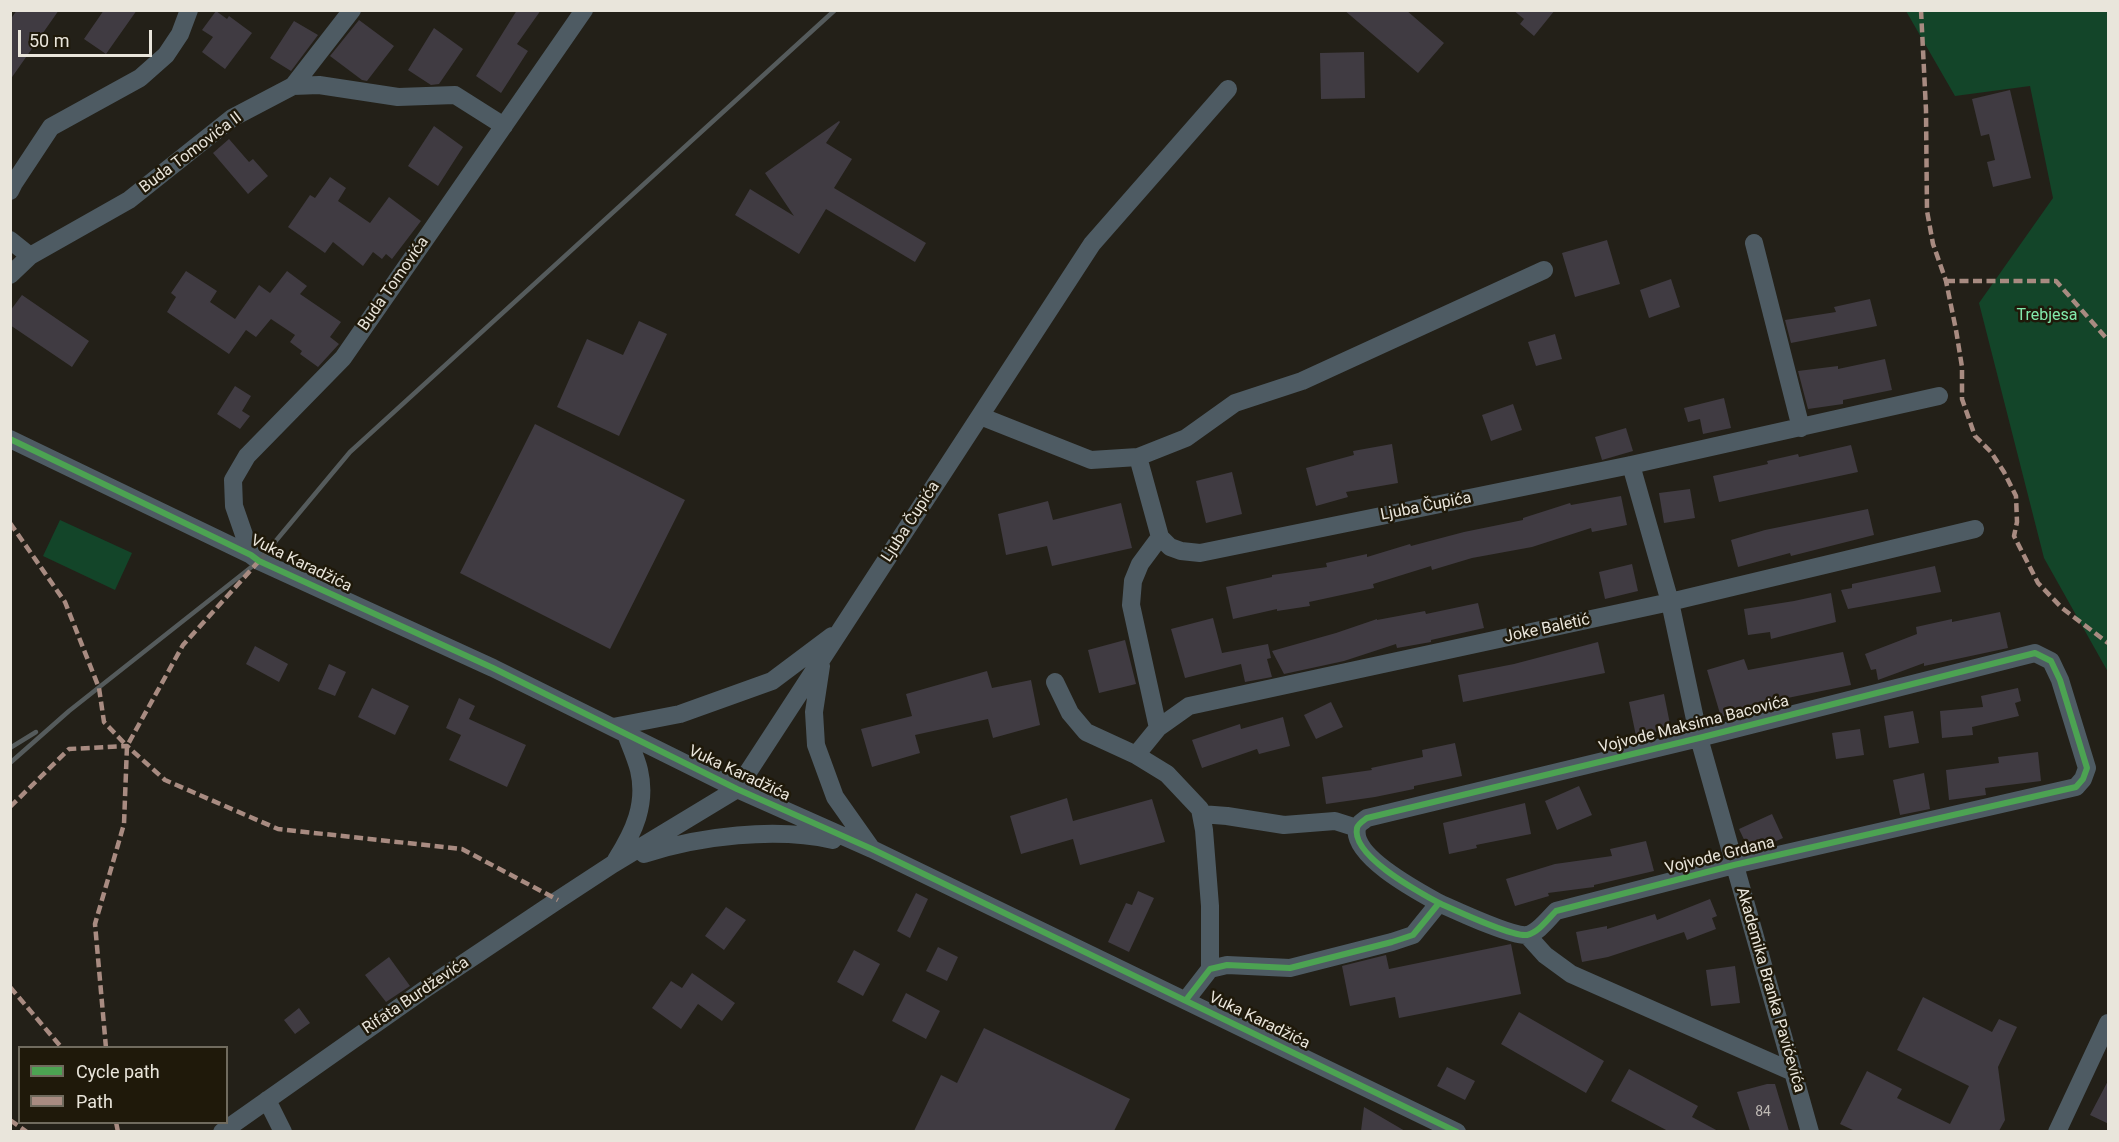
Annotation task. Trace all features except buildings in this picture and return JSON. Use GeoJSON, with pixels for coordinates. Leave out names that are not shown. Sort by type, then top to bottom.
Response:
{"type":"FeatureCollection","features":[{"type":"Feature","properties":{"kind":"street"},"geometry":{"type":"LineString","coordinates":[[10,191],[51,127],[140,78],[166,55],[180,34],[189,10]]}},
{"type":"Feature","properties":{"kind":"street","name":"Buda Tomovića II"},"geometry":{"type":"LineString","coordinates":[[10,275],[30,256],[129,200],[232,118],[293,86],[352,10]]}},
{"type":"Feature","properties":{"kind":"street","name":"Buda Tomovića"},"geometry":{"type":"LineString","coordinates":[[251,555],[234,506],[233,480],[247,456],[343,358],[584,10]]}},
{"type":"Feature","properties":{"kind":"street"},"geometry":{"type":"LineString","coordinates":[[293,86],[319,85],[398,97],[455,95],[504,126]]}},
{"type":"Feature","properties":{"kind":"street","name":"Ljuba Čupića"},"geometry":{"type":"LineString","coordinates":[[737,789],[1092,244],[1228,89]]}},
{"type":"Feature","properties":{"kind":"street"},"geometry":{"type":"LineString","coordinates":[[10,240],[30,256]]}},
{"type":"Feature","properties":{"kind":"street"},"geometry":{"type":"LineString","coordinates":[[1754,243],[1801,428]]}},
{"type":"Feature","properties":{"kind":"street"},"geometry":{"type":"LineString","coordinates":[[980,416],[1091,460],[1138,457],[1186,438],[1235,403],[1302,381],[1544,270]]}},
{"type":"Feature","properties":{"kind":"street","name":"Ljuba Čupića"},"geometry":{"type":"LineString","coordinates":[[1160,537],[1170,547],[1200,553],[1631,465],[1939,396]]}},
{"type":"Feature","properties":{"kind":"street","name":"Vuka Karadžića"},"geometry":{"type":"LineString","coordinates":[[10,439],[251,555],[259,561],[493,668],[737,789],[872,849],[1457,1131]]}},
{"type":"Feature","properties":{"kind":"street"},"geometry":{"type":"LineString","coordinates":[[1138,457],[1160,537],[1140,564],[1133,581],[1131,604],[1158,728]]}},
{"type":"Feature","properties":{"kind":"street","name":"Akademika Branka Pavićevića"},"geometry":{"type":"LineString","coordinates":[[1631,465],[1670,602],[1699,738],[1810,1131]]}},
{"type":"Feature","properties":{"kind":"street","name":"Joke Baletić"},"geometry":{"type":"LineString","coordinates":[[1136,755],[1158,728],[1189,706],[1670,602],[1975,529]]}},
{"type":"Feature","properties":{"kind":"street"},"geometry":{"type":"LineString","coordinates":[[613,864],[633,833],[640,806],[639,771],[619,731],[680,714],[772,681],[843,628]]}},
{"type":"Feature","properties":{"kind":"street","name":"Vojvode Maksima Bacovića"},"geometry":{"type":"LineString","coordinates":[[1358,826],[1366,818],[1699,738],[2035,652]]}},
{"type":"Feature","properties":{"kind":"street","name":"Vojvode Grdana"},"geometry":{"type":"LineString","coordinates":[[1527,934],[1538,928],[1556,911],[1734,865],[2076,787],[2084,779],[2087,768],[2060,680],[2051,661],[2035,652]]}},
{"type":"Feature","properties":{"kind":"street"},"geometry":{"type":"LineString","coordinates":[[822,660],[814,712],[816,745],[835,797],[872,849]]}},
{"type":"Feature","properties":{"kind":"street"},"geometry":{"type":"LineString","coordinates":[[1055,682],[1070,713],[1086,732],[1136,755],[1167,774],[1200,809],[1204,830],[1210,906],[1210,969],[1186,1000]]}},
{"type":"Feature","properties":{"kind":"street"},"geometry":{"type":"LineString","coordinates":[[613,864],[737,789]]}},
{"type":"Feature","properties":{"kind":"street"},"geometry":{"type":"LineString","coordinates":[[1201,814],[1284,825],[1335,821],[1358,826],[1363,848],[1379,865],[1401,882],[1439,903],[1511,932],[1527,934],[1545,955],[1571,974],[1793,1072]]}},
{"type":"Feature","properties":{"kind":"street"},"geometry":{"type":"LineString","coordinates":[[613,864],[665,847],[764,833],[814,836],[872,849]]}},
{"type":"Feature","properties":{"kind":"street","name":"Rifata Burdževića"},"geometry":{"type":"LineString","coordinates":[[222,1131],[437,981],[613,864]]}},
{"type":"Feature","properties":{"kind":"street"},"geometry":{"type":"LineString","coordinates":[[1210,969],[1227,965],[1290,968],[1392,942],[1413,935],[1439,903]]}},
{"type":"Feature","properties":{"kind":"street"},"geometry":{"type":"LineString","coordinates":[[2057,1131],[2109,1023]]}},
{"type":"Feature","properties":{"kind":"street"},"geometry":{"type":"LineString","coordinates":[[267,1100],[283,1131]]}},
{"type":"Feature","properties":{"kind":"green space","name":"Trebjesa"},"geometry":{"type":"Polygon","coordinates":[[[1906,11],[2108,11],[2108,672],[2044,558],[1979,303],[2053,198],[2030,86],[1955,96],[1906,11]]]}},
{"type":"Feature","properties":{"kind":"green space"},"geometry":{"type":"Polygon","coordinates":[[[60,520],[132,553],[115,590],[43,556],[60,520]]]}},
{"type":"Feature","properties":{"kind":"railway"},"geometry":{"type":"LineString","coordinates":[[10,763],[69,711],[259,561],[350,452],[835,10]]}},
{"type":"Feature","properties":{"kind":"railway"},"geometry":{"type":"LineString","coordinates":[[10,748],[36,732]]}},
{"type":"Feature","properties":{"kind":"marked path"},"geometry":{"type":"LineString","coordinates":[[1921,10],[1926,110],[1927,211],[1933,244],[1946,281],[1956,330],[1962,367],[1962,399],[1975,436],[1991,452],[2016,496],[2017,522],[2014,536],[2038,583],[2062,608],[2108,643]]}},
{"type":"Feature","properties":{"kind":"marked path"},"geometry":{"type":"LineString","coordinates":[[1946,281],[2056,281],[2108,340]]}},
{"type":"Feature","properties":{"kind":"marked path"},"geometry":{"type":"LineString","coordinates":[[10,523],[65,602],[99,688],[104,722],[127,746]]}},
{"type":"Feature","properties":{"kind":"marked path"},"geometry":{"type":"LineString","coordinates":[[106,1046],[95,924],[124,824],[127,746],[183,645],[259,561]]}},
{"type":"Feature","properties":{"kind":"marked path"},"geometry":{"type":"LineString","coordinates":[[10,807],[69,749],[127,746],[165,780],[278,829],[462,849],[558,900]]}},
{"type":"Feature","properties":{"kind":"marked path"},"geometry":{"type":"LineString","coordinates":[[10,987],[60,1046]]}},
{"type":"Feature","properties":{"kind":"marked path"},"geometry":{"type":"LineString","coordinates":[[10,1120],[27,1132]]}},
{"type":"Feature","properties":{"kind":"marked path"},"geometry":{"type":"LineString","coordinates":[[116,1124],[118,1132]]}},
{"type":"Feature","properties":{"kind":"cycle path"},"geometry":{"type":"LineString","coordinates":[[10,439],[251,555],[259,561],[493,668],[737,789],[872,849],[1457,1132]]}},
{"type":"Feature","properties":{"kind":"cycle path"},"geometry":{"type":"LineString","coordinates":[[1186,1000],[1210,969],[1227,965],[1290,968],[1413,935],[1439,903],[1497,928],[1527,935],[1539,929],[1556,911],[1734,865],[2076,787],[2083,779],[2087,768],[2060,680],[2051,661],[2035,653],[1699,738],[1367,818],[1360,824],[1357,828],[1358,839],[1364,850],[1388,872],[1439,903]]}}]}
